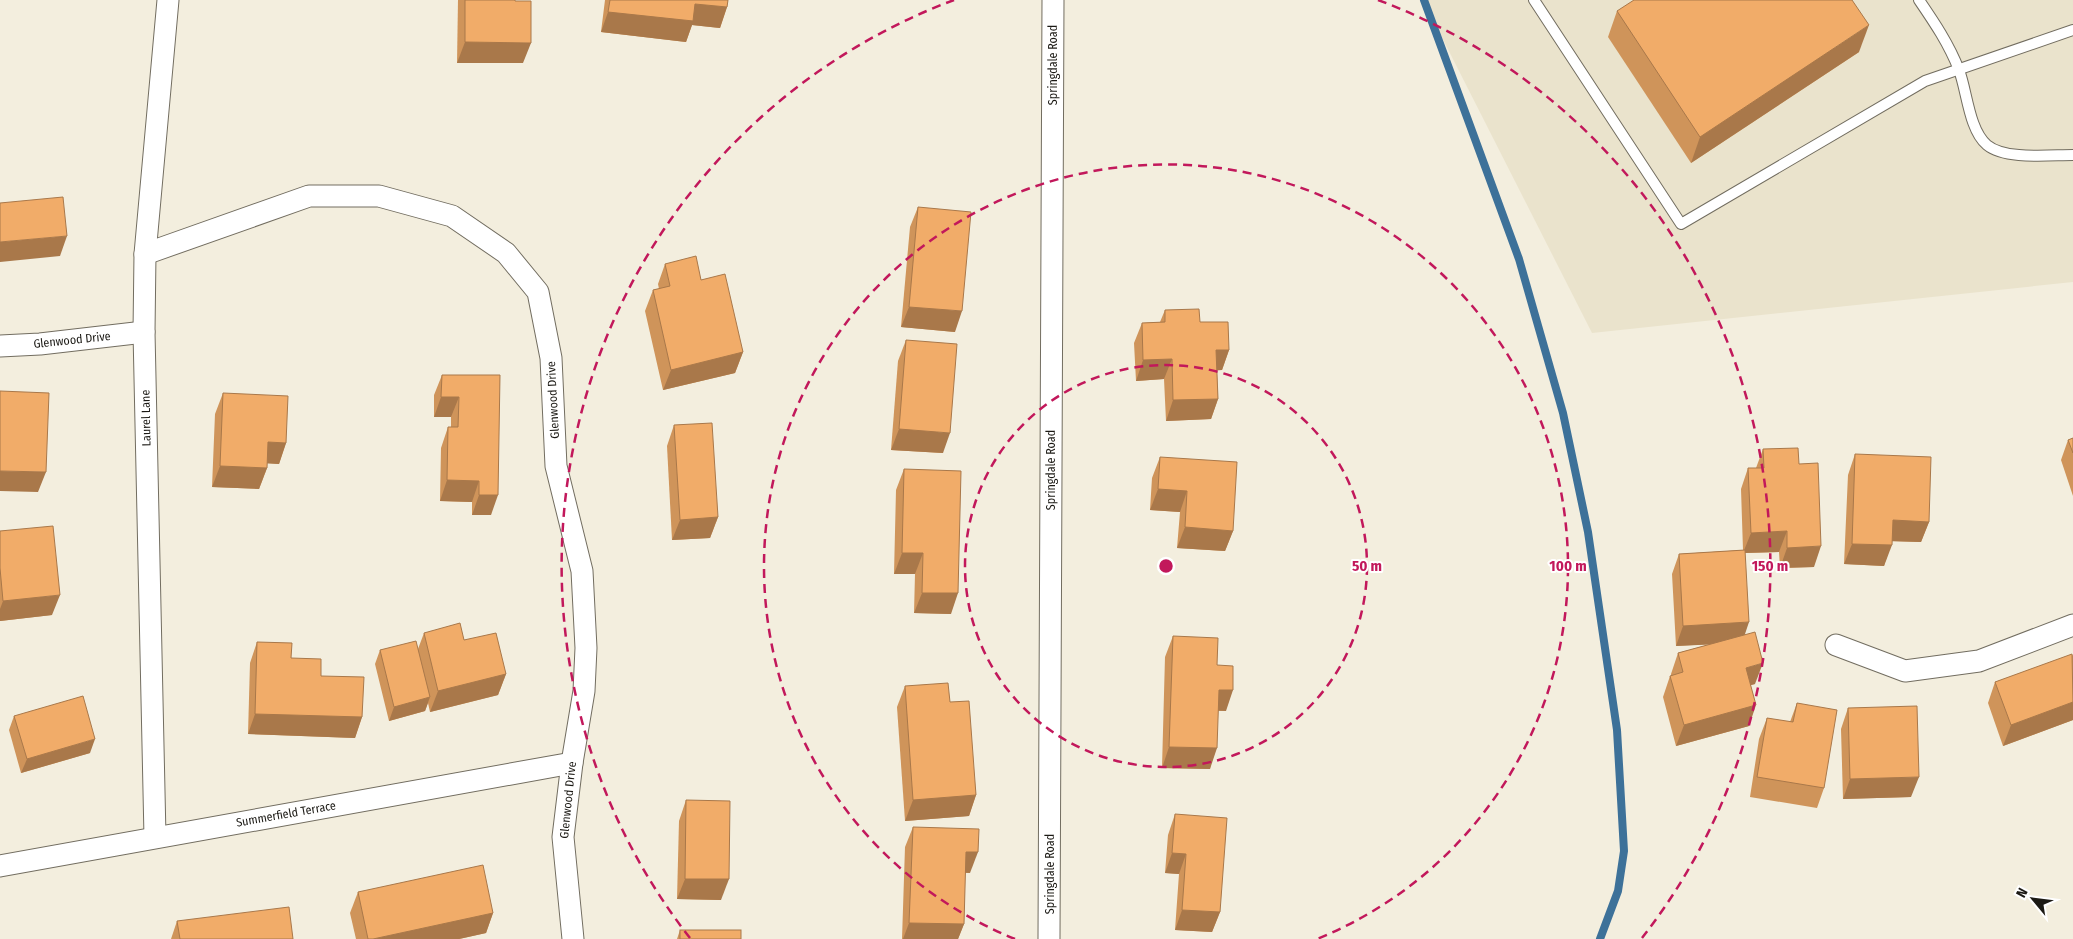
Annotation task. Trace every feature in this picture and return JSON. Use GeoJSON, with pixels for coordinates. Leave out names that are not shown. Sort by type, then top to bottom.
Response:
{"type":"FeatureCollection","features":[{"type":"Feature","properties":{"kind":"street","name":"Laurel Lane"},"geometry":{"type":"LineString","coordinates":[[155,838],[144,332],[145,254],[168,0]]}},
{"type":"Feature","properties":{"kind":"street","name":"Springdale Road"},"geometry":{"type":"LineString","coordinates":[[1049,939],[1053,0]]}},
{"type":"Feature","properties":{"kind":"street","name":"Glenwood Drive"},"geometry":{"type":"LineString","coordinates":[[145,254],[310,196],[378,196],[452,216],[506,253],[538,292],[551,358],[556,466],[582,571],[586,648],[584,691],[562,837],[573,939]]}},
{"type":"Feature","properties":{"kind":"street","name":"Glenwood Drive"},"geometry":{"type":"LineString","coordinates":[[0,346],[40,344],[144,332]]}},
{"type":"Feature","properties":{"kind":"street"},"geometry":{"type":"LineString","coordinates":[[1836,645],[1905,671],[1979,661],[2073,625]]}},
{"type":"Feature","properties":{"kind":"street","name":"Summerfield Terrace"},"geometry":{"type":"LineString","coordinates":[[0,866],[572,764]]}},
{"type":"Feature","properties":{"kind":"lane"},"geometry":{"type":"LineString","coordinates":[[1534,0],[1682,224],[1925,81],[2073,30]]}},
{"type":"Feature","properties":{"kind":"lane"},"geometry":{"type":"LineString","coordinates":[[1919,0],[1942,34],[1959,70],[1976,132],[1987,145],[2012,155],[2073,155]]}},
{"type":"Feature","properties":{"kind":"shaded area"},"geometry":{"type":"Polygon","coordinates":[[[1423,0],[2073,0],[2073,282],[1592,333],[1423,0]]]}},
{"type":"Feature","properties":{"kind":"building"},"geometry":{"type":"Polygon","coordinates":[[[465,0],[531,1],[531,43],[465,42],[465,0]]]}},
{"type":"Feature","properties":{"kind":"building"},"geometry":{"type":"Polygon","coordinates":[[[610,0],[728,0],[727,7],[695,4],[693,21],[608,12],[610,0]]]}},
{"type":"Feature","properties":{"kind":"building"},"geometry":{"type":"Polygon","coordinates":[[[1634,0],[1852,0],[1869,25],[1700,137],[1617,11],[1634,0]]]}},
{"type":"Feature","properties":{"kind":"building"},"geometry":{"type":"Polygon","coordinates":[[[63,197],[67,236],[0,242],[0,203],[63,197]]]}},
{"type":"Feature","properties":{"kind":"building"},"geometry":{"type":"Polygon","coordinates":[[[918,207],[971,212],[962,311],[909,307],[918,207]]]}},
{"type":"Feature","properties":{"kind":"building"},"geometry":{"type":"Polygon","coordinates":[[[696,256],[701,280],[725,274],[743,352],[671,370],[653,290],[670,286],[665,264],[696,256]]]}},
{"type":"Feature","properties":{"kind":"building"},"geometry":{"type":"Polygon","coordinates":[[[1199,309],[1200,322],[1228,322],[1229,350],[1216,350],[1218,399],[1173,400],[1172,359],[1143,360],[1142,323],[1165,322],[1165,310],[1199,309]]]}},
{"type":"Feature","properties":{"kind":"building"},"geometry":{"type":"Polygon","coordinates":[[[906,340],[957,344],[950,433],[899,429],[906,340]]]}},
{"type":"Feature","properties":{"kind":"building"},"geometry":{"type":"Polygon","coordinates":[[[442,375],[500,375],[498,495],[479,495],[479,481],[447,480],[448,427],[458,427],[459,397],[441,397],[442,375]]]}},
{"type":"Feature","properties":{"kind":"building"},"geometry":{"type":"Polygon","coordinates":[[[0,391],[49,393],[46,472],[0,471],[0,391]]]}},
{"type":"Feature","properties":{"kind":"building"},"geometry":{"type":"Polygon","coordinates":[[[223,393],[288,396],[286,443],[268,442],[267,468],[220,466],[223,393]]]}},
{"type":"Feature","properties":{"kind":"building"},"geometry":{"type":"Polygon","coordinates":[[[712,423],[718,517],[680,520],[674,425],[712,423]]]}},
{"type":"Feature","properties":{"kind":"building"},"geometry":{"type":"Polygon","coordinates":[[[2073,438],[2073,453],[2068,440],[2073,438]]]}},
{"type":"Feature","properties":{"kind":"building"},"geometry":{"type":"Polygon","coordinates":[[[1798,448],[1799,464],[1818,463],[1821,546],[1787,548],[1787,531],[1751,533],[1748,468],[1764,468],[1763,449],[1798,448]]]}},
{"type":"Feature","properties":{"kind":"building"},"geometry":{"type":"Polygon","coordinates":[[[1855,454],[1931,457],[1929,522],[1893,520],[1892,545],[1852,544],[1855,454]]]}},
{"type":"Feature","properties":{"kind":"building"},"geometry":{"type":"Polygon","coordinates":[[[1160,457],[1237,462],[1233,531],[1185,527],[1187,491],[1158,489],[1160,457]]]}},
{"type":"Feature","properties":{"kind":"building"},"geometry":{"type":"Polygon","coordinates":[[[904,469],[961,471],[958,593],[922,593],[923,553],[902,553],[904,469]]]}},
{"type":"Feature","properties":{"kind":"building"},"geometry":{"type":"Polygon","coordinates":[[[53,526],[60,595],[3,601],[0,568],[0,531],[53,526]]]}},
{"type":"Feature","properties":{"kind":"building"},"geometry":{"type":"Polygon","coordinates":[[[1745,550],[1749,622],[1683,626],[1679,554],[1745,550]]]}},
{"type":"Feature","properties":{"kind":"building"},"geometry":{"type":"Polygon","coordinates":[[[460,623],[464,640],[496,633],[506,674],[438,691],[424,633],[460,623]]]}},
{"type":"Feature","properties":{"kind":"building"},"geometry":{"type":"Polygon","coordinates":[[[1755,632],[1763,663],[1746,668],[1756,705],[1684,725],[1670,676],[1683,672],[1678,653],[1755,632]]]}},
{"type":"Feature","properties":{"kind":"building"},"geometry":{"type":"Polygon","coordinates":[[[1173,636],[1218,638],[1217,665],[1233,666],[1233,690],[1219,690],[1217,748],[1169,747],[1173,636]]]}},
{"type":"Feature","properties":{"kind":"building"},"geometry":{"type":"Polygon","coordinates":[[[416,641],[430,697],[394,707],[380,650],[416,641]]]}},
{"type":"Feature","properties":{"kind":"building"},"geometry":{"type":"Polygon","coordinates":[[[257,642],[292,643],[291,658],[321,659],[321,676],[364,677],[362,717],[255,714],[257,642]]]}},
{"type":"Feature","properties":{"kind":"building"},"geometry":{"type":"Polygon","coordinates":[[[2072,654],[2073,702],[2011,725],[1995,682],[2072,654]]]}},
{"type":"Feature","properties":{"kind":"building"},"geometry":{"type":"Polygon","coordinates":[[[948,683],[950,702],[969,701],[976,795],[913,800],[905,686],[948,683]]]}},
{"type":"Feature","properties":{"kind":"building"},"geometry":{"type":"Polygon","coordinates":[[[83,696],[95,739],[27,759],[14,716],[83,696]]]}},
{"type":"Feature","properties":{"kind":"building"},"geometry":{"type":"Polygon","coordinates":[[[1797,703],[1837,710],[1824,788],[1757,777],[1767,718],[1793,722],[1797,703]]]}},
{"type":"Feature","properties":{"kind":"building"},"geometry":{"type":"Polygon","coordinates":[[[1917,706],[1919,777],[1850,779],[1848,708],[1917,706]]]}},
{"type":"Feature","properties":{"kind":"building"},"geometry":{"type":"Polygon","coordinates":[[[686,800],[730,801],[729,879],[685,879],[686,800]]]}},
{"type":"Feature","properties":{"kind":"building"},"geometry":{"type":"Polygon","coordinates":[[[1175,814],[1227,818],[1220,912],[1182,910],[1186,854],[1172,853],[1175,814]]]}},
{"type":"Feature","properties":{"kind":"building"},"geometry":{"type":"Polygon","coordinates":[[[913,827],[979,829],[978,852],[966,852],[964,924],[909,923],[913,827]]]}},
{"type":"Feature","properties":{"kind":"building"},"geometry":{"type":"Polygon","coordinates":[[[483,865],[493,913],[368,939],[358,892],[483,865]]]}},
{"type":"Feature","properties":{"kind":"building"},"geometry":{"type":"Polygon","coordinates":[[[289,907],[293,939],[180,939],[177,921],[289,907]]]}},
{"type":"Feature","properties":{"kind":"building"},"geometry":{"type":"Polygon","coordinates":[[[680,930],[741,930],[741,939],[680,939],[680,930]]]}},
{"type":"Feature","properties":{"kind":"waterway"},"geometry":{"type":"LineString","coordinates":[[1424,0],[1519,259],[1563,413],[1588,532],[1617,730],[1624,851],[1618,891],[1600,939]]}}]}
